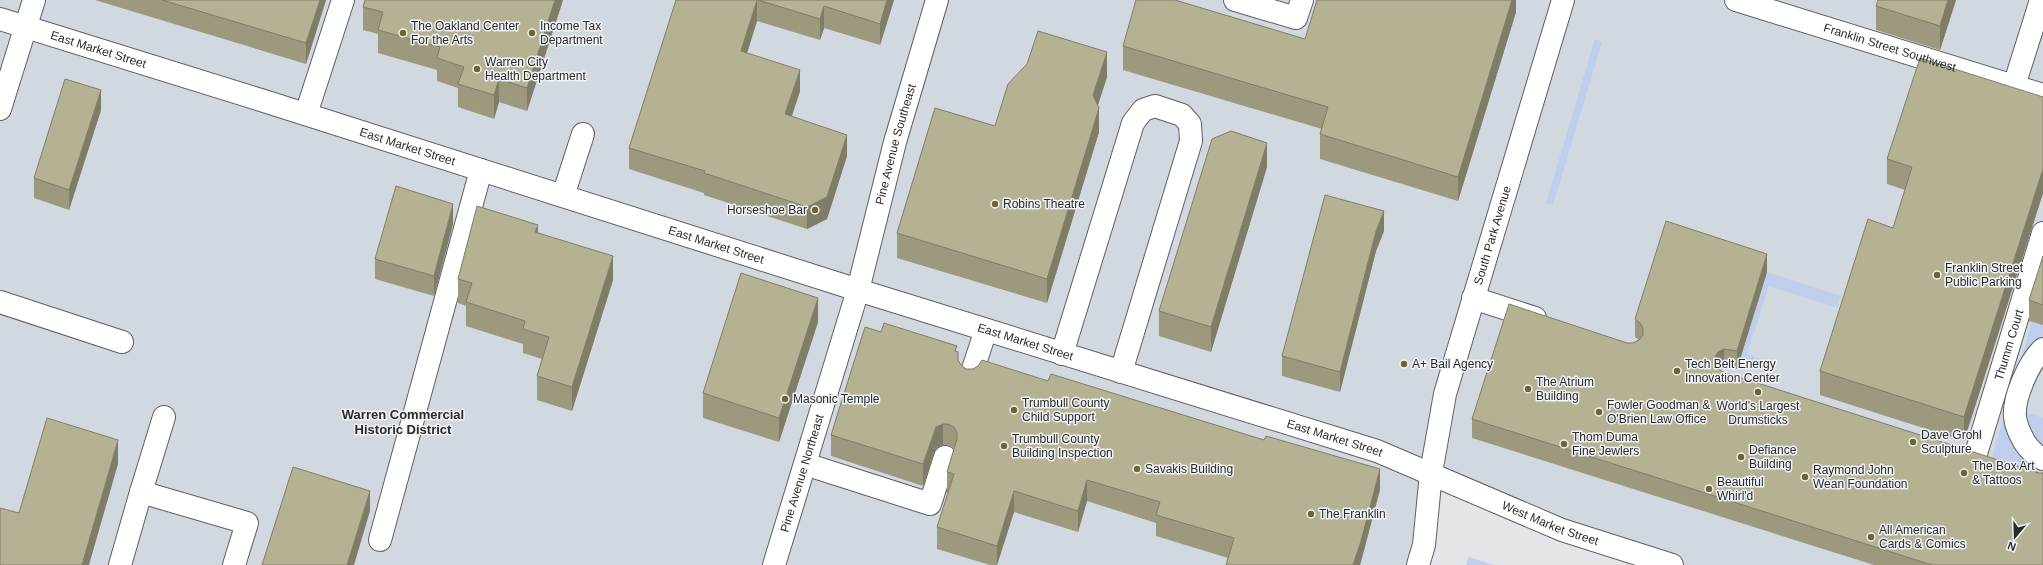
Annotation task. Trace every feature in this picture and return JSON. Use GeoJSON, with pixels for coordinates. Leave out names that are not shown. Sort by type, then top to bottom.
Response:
{"type":"FeatureCollection","features":[{"type":"Feature","properties":{"kind":"main road"},"geometry":{"type":"LineString","coordinates":[[0,109],[34,0]]}},
{"type":"Feature","properties":{"kind":"main road"},"geometry":{"type":"LineString","coordinates":[[306,114],[343,0]]}},
{"type":"Feature","properties":{"kind":"main road","name":"Pine Avenue Southeast"},"geometry":{"type":"LineString","coordinates":[[858,290],[895,142],[938,0]]}},
{"type":"Feature","properties":{"kind":"main road"},"geometry":{"type":"LineString","coordinates":[[1235,0],[1296,18],[1302,0]]}},
{"type":"Feature","properties":{"kind":"main road","name":"South Park Avenue"},"geometry":{"type":"LineString","coordinates":[[1418,565],[1425,541],[1431,473],[1445,394],[1563,0]]}},
{"type":"Feature","properties":{"kind":"main road","name":"Franklin Street Southwest"},"geometry":{"type":"LineString","coordinates":[[1736,0],[2043,95]]}},
{"type":"Feature","properties":{"kind":"main road"},"geometry":{"type":"LineString","coordinates":[[2014,86],[2041,0]]}},
{"type":"Feature","properties":{"kind":"main road","name":"East Market Street"},"geometry":{"type":"LineString","coordinates":[[0,19],[306,114],[858,290],[1377,451],[1431,473]]}},
{"type":"Feature","properties":{"kind":"main road"},"geometry":{"type":"LineString","coordinates":[[1062,354],[1133,123],[1143,110],[1155,106],[1182,114],[1190,124],[1191,141],[1121,372]]}},
{"type":"Feature","properties":{"kind":"main road"},"geometry":{"type":"LineString","coordinates":[[562,196],[583,134]]}},
{"type":"Feature","properties":{"kind":"main road"},"geometry":{"type":"LineString","coordinates":[[380,540],[481,170]]}},
{"type":"Feature","properties":{"kind":"main road","name":"Thumm Court"},"geometry":{"type":"LineString","coordinates":[[1997,464],[1964,454],[2043,233]]}},
{"type":"Feature","properties":{"kind":"main road","name":"Pine Avenue Northeast"},"geometry":{"type":"LineString","coordinates":[[774,565],[858,290]]}},
{"type":"Feature","properties":{"kind":"main road"},"geometry":{"type":"LineString","coordinates":[[1473,298],[1553,324]]}},
{"type":"Feature","properties":{"kind":"main road"},"geometry":{"type":"LineString","coordinates":[[0,302],[122,342]]}},
{"type":"Feature","properties":{"kind":"main road"},"geometry":{"type":"LineString","coordinates":[[970,378],[986,330]]}},
{"type":"Feature","properties":{"kind":"main road"},"geometry":{"type":"LineString","coordinates":[[2043,349],[2031,363],[2026,373],[2015,415],[2018,430],[2030,451],[2043,459]]}},
{"type":"Feature","properties":{"kind":"main road"},"geometry":{"type":"LineString","coordinates":[[120,565],[164,417]]}},
{"type":"Feature","properties":{"kind":"main road"},"geometry":{"type":"LineString","coordinates":[[805,464],[930,504],[945,457]]}},
{"type":"Feature","properties":{"kind":"main road","name":"West Market Street"},"geometry":{"type":"LineString","coordinates":[[1431,473],[1562,530],[1672,565]]}},
{"type":"Feature","properties":{"kind":"main road"},"geometry":{"type":"LineString","coordinates":[[141,492],[247,523],[234,565]]}},
{"type":"Feature","properties":{"kind":"shaded area"},"geometry":{"type":"Polygon","coordinates":[[[0,0],[2043,0],[2043,565],[1672,565],[1431,473],[1418,565],[0,565],[0,0]]]}},
{"type":"Feature","properties":{"kind":"shaded area"},"geometry":{"type":"Polygon","coordinates":[[[1595,39],[1602,42],[1553,205],[1546,203],[1595,39]]]}},
{"type":"Feature","properties":{"kind":"shaded area"},"geometry":{"type":"Polygon","coordinates":[[[1767,272],[1841,296],[1837,308],[1769,286],[1747,354],[1767,361],[1766,365],[1769,366],[1767,373],[1738,363],[1767,272]]]}},
{"type":"Feature","properties":{"kind":"shaded area"},"geometry":{"type":"Polygon","coordinates":[[[2032,322],[2043,325],[2043,341],[2005,422],[2029,466],[2043,471],[2043,474],[1992,457],[2032,322]]]}},
{"type":"Feature","properties":{"kind":"shaded area"},"geometry":{"type":"Polygon","coordinates":[[[2024,412],[2043,418],[2043,450],[2024,424],[2024,412]]]}},
{"type":"Feature","properties":{"kind":"shaded area"},"geometry":{"type":"Polygon","coordinates":[[[1469,557],[1494,565],[1466,565],[1469,557]]]}},
{"type":"Feature","properties":{"kind":"building"},"geometry":{"type":"Polygon","coordinates":[[[162,0],[320,0],[306,43],[162,0]]]}},
{"type":"Feature","properties":{"kind":"building"},"geometry":{"type":"Polygon","coordinates":[[[365,0],[555,0],[527,88],[499,79],[494,95],[458,84],[464,67],[437,58],[440,47],[378,30],[383,12],[363,7],[365,0]]]}},
{"type":"Feature","properties":{"kind":"building"},"geometry":{"type":"Polygon","coordinates":[[[676,0],[757,0],[741,51],[800,70],[785,114],[847,135],[827,197],[807,207],[704,173],[705,171],[629,148],[676,0]]]}},
{"type":"Feature","properties":{"kind":"building"},"geometry":{"type":"Polygon","coordinates":[[[758,0],[887,0],[880,24],[824,6],[820,19],[758,0]]]}},
{"type":"Feature","properties":{"kind":"building"},"geometry":{"type":"Polygon","coordinates":[[[1136,0],[1175,0],[1305,39],[1317,0],[1512,0],[1458,177],[1320,134],[1328,107],[1123,46],[1136,0]]]}},
{"type":"Feature","properties":{"kind":"building"},"geometry":{"type":"Polygon","coordinates":[[[1878,0],[1948,0],[1940,26],[1876,6],[1878,0]]]}},
{"type":"Feature","properties":{"kind":"building","name":"Robins Theatre"},"geometry":{"type":"Polygon","coordinates":[[[1038,31],[1107,52],[1093,95],[1099,108],[1047,279],[897,233],[935,108],[995,126],[1008,84],[1027,64],[1038,31]]]}},
{"type":"Feature","properties":{"kind":"building","name":"Franklin Street Public Parking"},"geometry":{"type":"Polygon","coordinates":[[[1920,58],[2043,97],[2043,169],[1964,417],[1820,371],[1868,219],[1893,228],[1912,167],[1887,159],[1920,58]]]}},
{"type":"Feature","properties":{"kind":"building"},"geometry":{"type":"Polygon","coordinates":[[[65,79],[101,90],[69,190],[34,178],[65,79]]]}},
{"type":"Feature","properties":{"kind":"building"},"geometry":{"type":"Polygon","coordinates":[[[1231,131],[1267,143],[1211,327],[1159,311],[1212,139],[1231,131]]]}},
{"type":"Feature","properties":{"kind":"building"},"geometry":{"type":"Polygon","coordinates":[[[396,186],[453,204],[434,276],[375,259],[396,186]]]}},
{"type":"Feature","properties":{"kind":"building"},"geometry":{"type":"Polygon","coordinates":[[[1325,195],[1384,211],[1376,231],[1340,372],[1282,356],[1325,195]]]}},
{"type":"Feature","properties":{"kind":"building"},"geometry":{"type":"Polygon","coordinates":[[[477,206],[538,225],[535,232],[613,256],[572,387],[537,376],[549,337],[523,329],[525,321],[466,302],[472,283],[458,279],[477,206]]]}},
{"type":"Feature","properties":{"kind":"building"},"geometry":{"type":"Polygon","coordinates":[[[1666,221],[1767,254],[1737,351],[1724,349],[1718,352],[1715,357],[1715,364],[1718,369],[1723,372],[2039,473],[2043,473],[2043,565],[1932,565],[1472,419],[1509,304],[1627,343],[1633,343],[1639,340],[1643,335],[1643,328],[1635,319],[1666,221]]]}},
{"type":"Feature","properties":{"kind":"building"},"geometry":{"type":"Polygon","coordinates":[[[2043,256],[2043,305],[2029,300],[2043,256]]]}},
{"type":"Feature","properties":{"kind":"building"},"geometry":{"type":"Polygon","coordinates":[[[741,273],[818,298],[779,418],[703,393],[741,273]]]}},
{"type":"Feature","properties":{"kind":"building"},"geometry":{"type":"Polygon","coordinates":[[[884,323],[957,346],[955,351],[958,352],[958,360],[966,369],[973,369],[978,366],[982,360],[1048,381],[1051,374],[1264,440],[1266,436],[1380,469],[1361,541],[1353,565],[1226,565],[1234,538],[1156,515],[1160,502],[1087,480],[1078,511],[1014,491],[997,546],[937,527],[954,474],[947,472],[957,439],[957,433],[954,427],[948,424],[943,424],[936,427],[923,464],[831,435],[865,327],[881,332],[884,323]]]}},
{"type":"Feature","properties":{"kind":"building"},"geometry":{"type":"Polygon","coordinates":[[[47,418],[118,440],[82,565],[0,565],[0,508],[19,513],[47,418]]]}},
{"type":"Feature","properties":{"kind":"building"},"geometry":{"type":"Polygon","coordinates":[[[293,467],[370,491],[347,565],[262,565],[293,467]]]}},
{"type":"Feature","properties":{"kind":"place","name":"The Oakland Center For the Arts"},"geometry":{"type":"Point","coordinates":[403,33]}},
{"type":"Feature","properties":{"kind":"place","name":"Income Tax Department"},"geometry":{"type":"Point","coordinates":[532,33]}},
{"type":"Feature","properties":{"kind":"place","name":"Warren City Health Department"},"geometry":{"type":"Point","coordinates":[477,69]}},
{"type":"Feature","properties":{"kind":"place","name":"Robins Theatre"},"geometry":{"type":"Point","coordinates":[995,204]}},
{"type":"Feature","properties":{"kind":"place","name":"Horseshoe Bar"},"geometry":{"type":"Point","coordinates":[815,210]}},
{"type":"Feature","properties":{"kind":"place","name":"Franklin Street Public Parking"},"geometry":{"type":"Point","coordinates":[1937,275]}},
{"type":"Feature","properties":{"kind":"place","name":"A+ Bail Agency"},"geometry":{"type":"Point","coordinates":[1404,364]}},
{"type":"Feature","properties":{"kind":"place","name":"Tech Belt Energy Innovation Center"},"geometry":{"type":"Point","coordinates":[1677,371]}},
{"type":"Feature","properties":{"kind":"place","name":"The Atrium Building"},"geometry":{"type":"Point","coordinates":[1528,389]}},
{"type":"Feature","properties":{"kind":"place","name":"World's Largest Drumsticks"},"geometry":{"type":"Point","coordinates":[1758,392]}},
{"type":"Feature","properties":{"kind":"place","name":"Masonic Temple"},"geometry":{"type":"Point","coordinates":[785,399]}},
{"type":"Feature","properties":{"kind":"place","name":"Trumbull County Child Support"},"geometry":{"type":"Point","coordinates":[1014,410]}},
{"type":"Feature","properties":{"kind":"place","name":"Fowler Goodman & O'Brien Law Office"},"geometry":{"type":"Point","coordinates":[1599,412]}},
{"type":"Feature","properties":{"kind":"place","name":"Dave Grohl Sculpture"},"geometry":{"type":"Point","coordinates":[1913,442]}},
{"type":"Feature","properties":{"kind":"place","name":"Thom Duma Fine Jewlers"},"geometry":{"type":"Point","coordinates":[1564,444]}},
{"type":"Feature","properties":{"kind":"place","name":"Trumbull County Building Inspection"},"geometry":{"type":"Point","coordinates":[1004,446]}},
{"type":"Feature","properties":{"kind":"place","name":"Defiance Building"},"geometry":{"type":"Point","coordinates":[1741,457]}},
{"type":"Feature","properties":{"kind":"place","name":"Savakis Building"},"geometry":{"type":"Point","coordinates":[1137,469]}},
{"type":"Feature","properties":{"kind":"place","name":"The Box Art & Tattoos"},"geometry":{"type":"Point","coordinates":[1964,473]}},
{"type":"Feature","properties":{"kind":"place","name":"Raymond John Wean Foundation"},"geometry":{"type":"Point","coordinates":[1805,477]}},
{"type":"Feature","properties":{"kind":"place","name":"Beautiful Whirl'd"},"geometry":{"type":"Point","coordinates":[1709,489]}},
{"type":"Feature","properties":{"kind":"place","name":"The Franklin"},"geometry":{"type":"Point","coordinates":[1311,514]}},
{"type":"Feature","properties":{"kind":"place","name":"All American Cards & Comics"},"geometry":{"type":"Point","coordinates":[1871,537]}},
{"type":"Feature","properties":{"kind":"district","name":"Warren Commercial Historic District"},"geometry":{"type":"Point","coordinates":[403,422]}}]}
